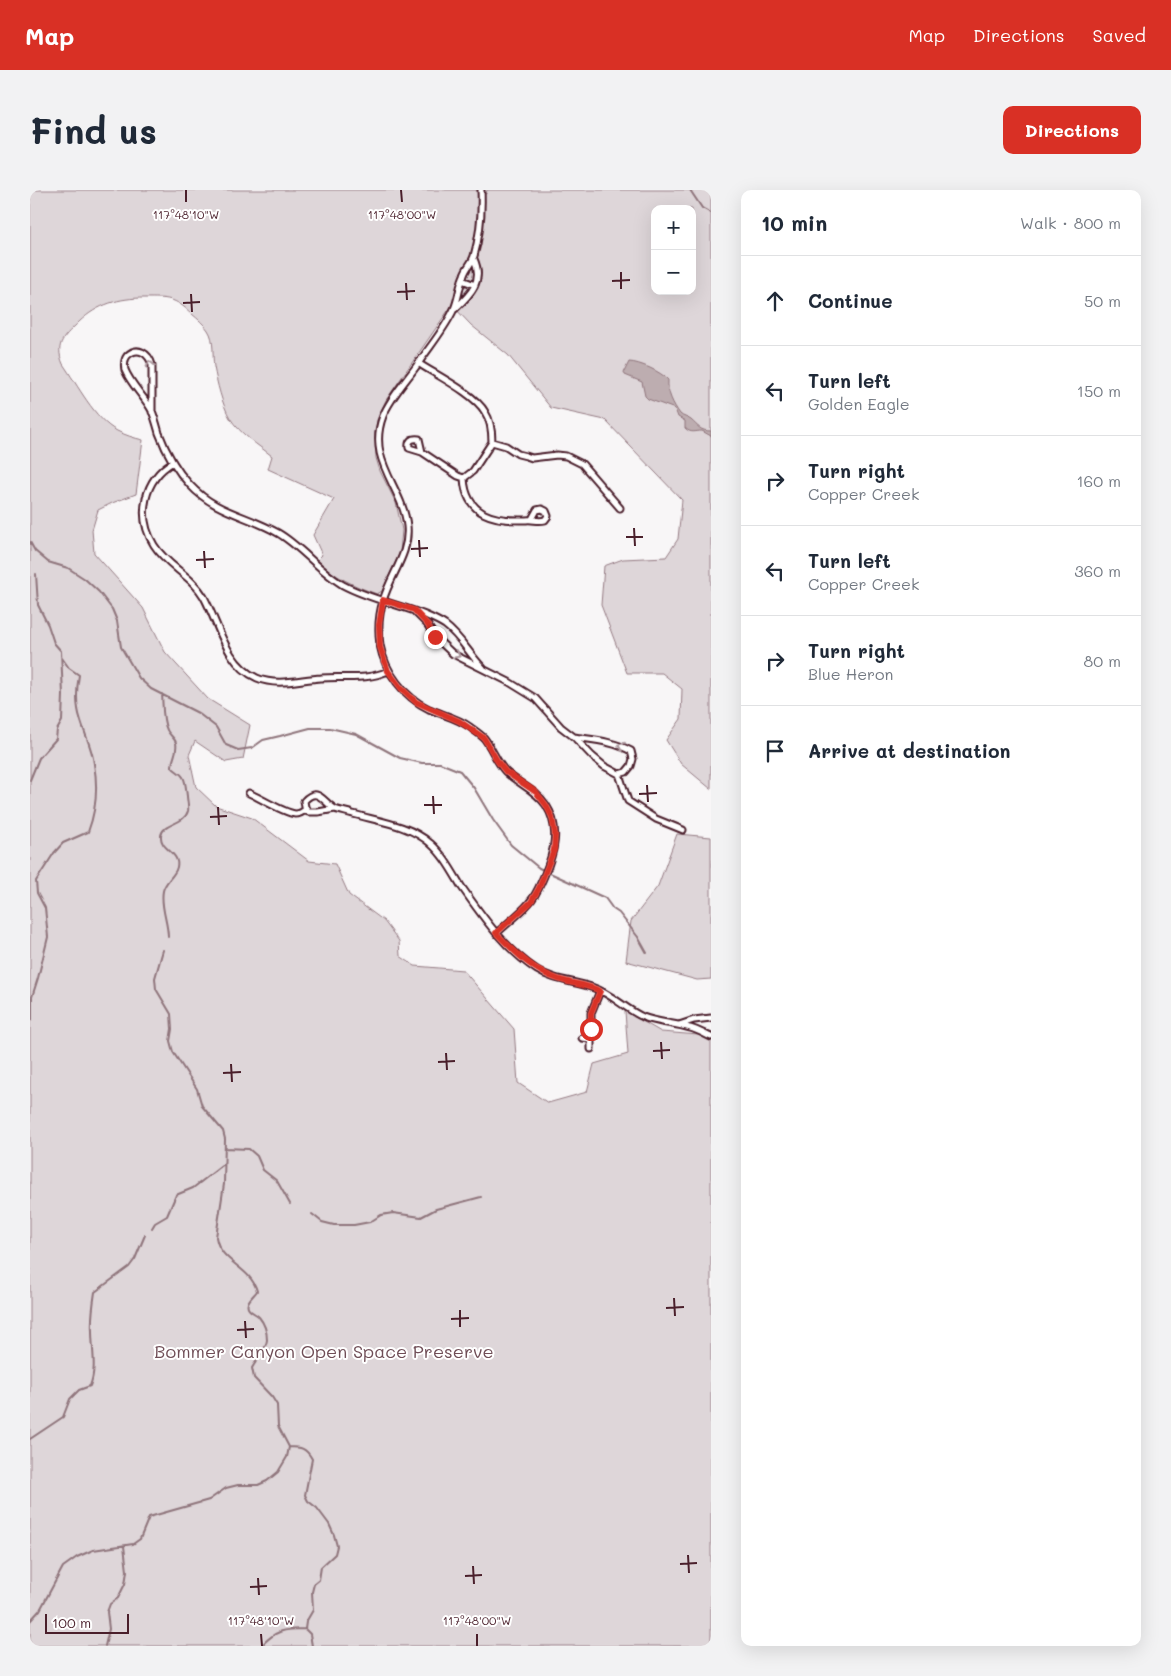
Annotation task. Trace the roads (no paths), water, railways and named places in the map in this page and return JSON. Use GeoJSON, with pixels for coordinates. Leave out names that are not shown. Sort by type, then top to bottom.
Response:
{"type":"FeatureCollection","features":[{"type":"Feature","properties":{"kind":"street"},"geometry":{"type":"LineString","coordinates":[[454,310],[464,274],[474,259],[481,210],[481,190]]}},
{"type":"Feature","properties":{"kind":"street"},"geometry":{"type":"LineString","coordinates":[[474,259],[478,270],[478,278],[475,285],[467,297],[454,310],[386,410],[380,429],[381,456],[384,468],[401,504],[407,524],[408,538],[402,559],[383,600],[379,636],[380,647],[388,671],[401,688],[416,702],[459,721],[484,738],[506,772],[536,792],[552,817],[555,834],[554,850],[539,888],[531,902],[496,933]]}},
{"type":"Feature","properties":{"kind":"street"},"geometry":{"type":"LineString","coordinates":[[462,280],[475,285]]}},
{"type":"Feature","properties":{"kind":"street"},"geometry":{"type":"LineString","coordinates":[[152,412],[152,365],[150,358],[146,353],[133,352],[125,358],[125,369],[152,412],[167,452],[190,485],[215,506],[280,534],[332,578],[356,591],[414,610],[444,624],[460,638],[472,657],[482,668]]}},
{"type":"Feature","properties":{"kind":"street"},"geometry":{"type":"LineString","coordinates":[[418,363],[467,394],[485,411],[489,420],[492,442],[473,471],[464,478]]}},
{"type":"Feature","properties":{"kind":"street"},"geometry":{"type":"LineString","coordinates":[[492,442],[532,458],[557,455],[574,459],[582,464],[620,508]]}},
{"type":"Feature","properties":{"kind":"street"},"geometry":{"type":"LineString","coordinates":[[422,452],[464,478]]}},
{"type":"Feature","properties":{"kind":"street"},"geometry":{"type":"LineString","coordinates":[[173,462],[158,474],[148,490],[145,505],[149,534],[154,546],[193,583],[203,596],[228,650],[243,669],[256,678],[271,682],[320,678],[365,678],[388,671]]}},
{"type":"Feature","properties":{"kind":"street"},"geometry":{"type":"LineString","coordinates":[[464,478],[470,499],[480,512],[495,519],[532,520]]}},
{"type":"Feature","properties":{"kind":"street"},"geometry":{"type":"LineString","coordinates":[[414,610],[427,624],[435,637],[453,654],[525,690],[535,698],[550,717],[574,737],[592,756],[604,766],[619,774],[628,801],[672,827],[683,830]]}},
{"type":"Feature","properties":{"kind":"street"},"geometry":{"type":"LineString","coordinates":[[574,737],[604,741],[623,746],[631,751],[633,759],[631,766],[626,772],[619,774]]}},
{"type":"Feature","properties":{"kind":"street"},"geometry":{"type":"LineString","coordinates":[[249,793],[288,812],[296,814],[306,809]]}},
{"type":"Feature","properties":{"kind":"street"},"geometry":{"type":"LineString","coordinates":[[335,809],[320,796],[314,794],[304,800],[308,812],[335,809],[404,828],[420,835],[431,843],[496,933],[536,969],[546,975],[600,991],[630,1011],[644,1017],[676,1026],[689,1027],[711,1037]]}},
{"type":"Feature","properties":{"kind":"street"},"geometry":{"type":"LineString","coordinates":[[591,1049],[591,1013],[600,991]]}},
{"type":"Feature","properties":{"kind":"street"},"geometry":{"type":"LineString","coordinates":[[676,1026],[694,1020],[711,1018]]}},
{"type":"Feature","properties":{"kind":"street"},"geometry":{"type":"LineString","coordinates":[[582,1038],[591,1039]]}},
{"type":"Feature","properties":{"kind":"waterway"},"geometry":{"type":"LineString","coordinates":[[690,190],[702,208],[711,213]]}},
{"type":"Feature","properties":{"kind":"waterway"},"geometry":{"type":"LineString","coordinates":[[30,542],[35,551],[48,562],[68,568],[85,579],[99,592],[112,609],[117,621],[121,647],[139,678],[151,689],[198,713],[216,727],[226,745],[238,750],[252,748],[263,740],[310,728],[330,728],[356,734],[400,758],[422,763],[440,763],[460,771],[474,788],[511,845],[539,868],[605,898],[638,937],[647,953]]}},
{"type":"Feature","properties":{"kind":"waterway"},"geometry":{"type":"LineString","coordinates":[[30,780],[39,758],[56,739],[57,730],[62,721],[63,695],[61,651],[54,643],[38,605],[36,574]]}},
{"type":"Feature","properties":{"kind":"waterway"},"geometry":{"type":"LineString","coordinates":[[30,1021],[32,1019],[32,997],[48,937],[45,908],[37,893],[36,881],[54,853],[63,843],[88,832],[96,799],[93,757],[77,705],[79,675],[69,668],[62,658]]}},
{"type":"Feature","properties":{"kind":"waterway"},"geometry":{"type":"LineString","coordinates":[[162,694],[165,726],[176,743],[172,767],[184,779],[188,808],[186,816],[165,829],[161,836],[163,844],[177,861],[176,869],[166,883],[162,897],[168,937]]}},
{"type":"Feature","properties":{"kind":"waterway"},"geometry":{"type":"LineString","coordinates":[[30,1621],[40,1610],[63,1567],[77,1557],[93,1550],[133,1544],[140,1539],[149,1517],[209,1500],[226,1488],[238,1485],[258,1485],[267,1481],[278,1472],[287,1457],[289,1447],[278,1426],[277,1405],[254,1378],[252,1368],[263,1351],[267,1340],[262,1322],[247,1306],[257,1291],[248,1276],[223,1253],[216,1237],[224,1184],[225,1139],[223,1131],[202,1106],[197,1089],[173,1052],[170,1041],[172,1029],[171,1014],[156,989],[155,978],[163,950]]}},
{"type":"Feature","properties":{"kind":"waterway"},"geometry":{"type":"LineString","coordinates":[[225,1148],[249,1149],[257,1156],[263,1170],[277,1181],[290,1204]]}},
{"type":"Feature","properties":{"kind":"waterway"},"geometry":{"type":"LineString","coordinates":[[152,1228],[155,1223],[167,1216],[176,1195],[193,1188],[224,1164]]}},
{"type":"Feature","properties":{"kind":"waterway"},"geometry":{"type":"LineString","coordinates":[[312,1214],[322,1222],[334,1225],[354,1225],[370,1222],[381,1215],[393,1213],[421,1217],[436,1209],[481,1197]]}},
{"type":"Feature","properties":{"kind":"waterway"},"geometry":{"type":"LineString","coordinates":[[30,1439],[63,1417],[70,1399],[79,1390],[90,1386],[94,1366],[92,1321],[95,1292],[129,1267],[135,1259],[145,1235]]}},
{"type":"Feature","properties":{"kind":"waterway"},"geometry":{"type":"LineString","coordinates":[[289,1447],[303,1449],[308,1452],[312,1459],[305,1495],[308,1501],[317,1508],[329,1524],[337,1546],[335,1554],[321,1567],[319,1580],[314,1584],[312,1592],[313,1610],[306,1622],[305,1629],[310,1634],[312,1646]]}},
{"type":"Feature","properties":{"kind":"waterway"},"geometry":{"type":"LineString","coordinates":[[105,1646],[109,1629],[107,1612],[110,1604],[118,1598],[125,1584],[127,1571],[124,1546]]}},
{"type":"Feature","properties":{"kind":"waterway"},"geometry":{"type":"LineString","coordinates":[[261,1646],[271,1637],[281,1632],[291,1629],[305,1629]]}},
{"type":"Feature","properties":{"kind":"park label","name":"Bommer Canyon Open Space Preserve"},"geometry":{"type":"Point","coordinates":[324,1352]}}]}
